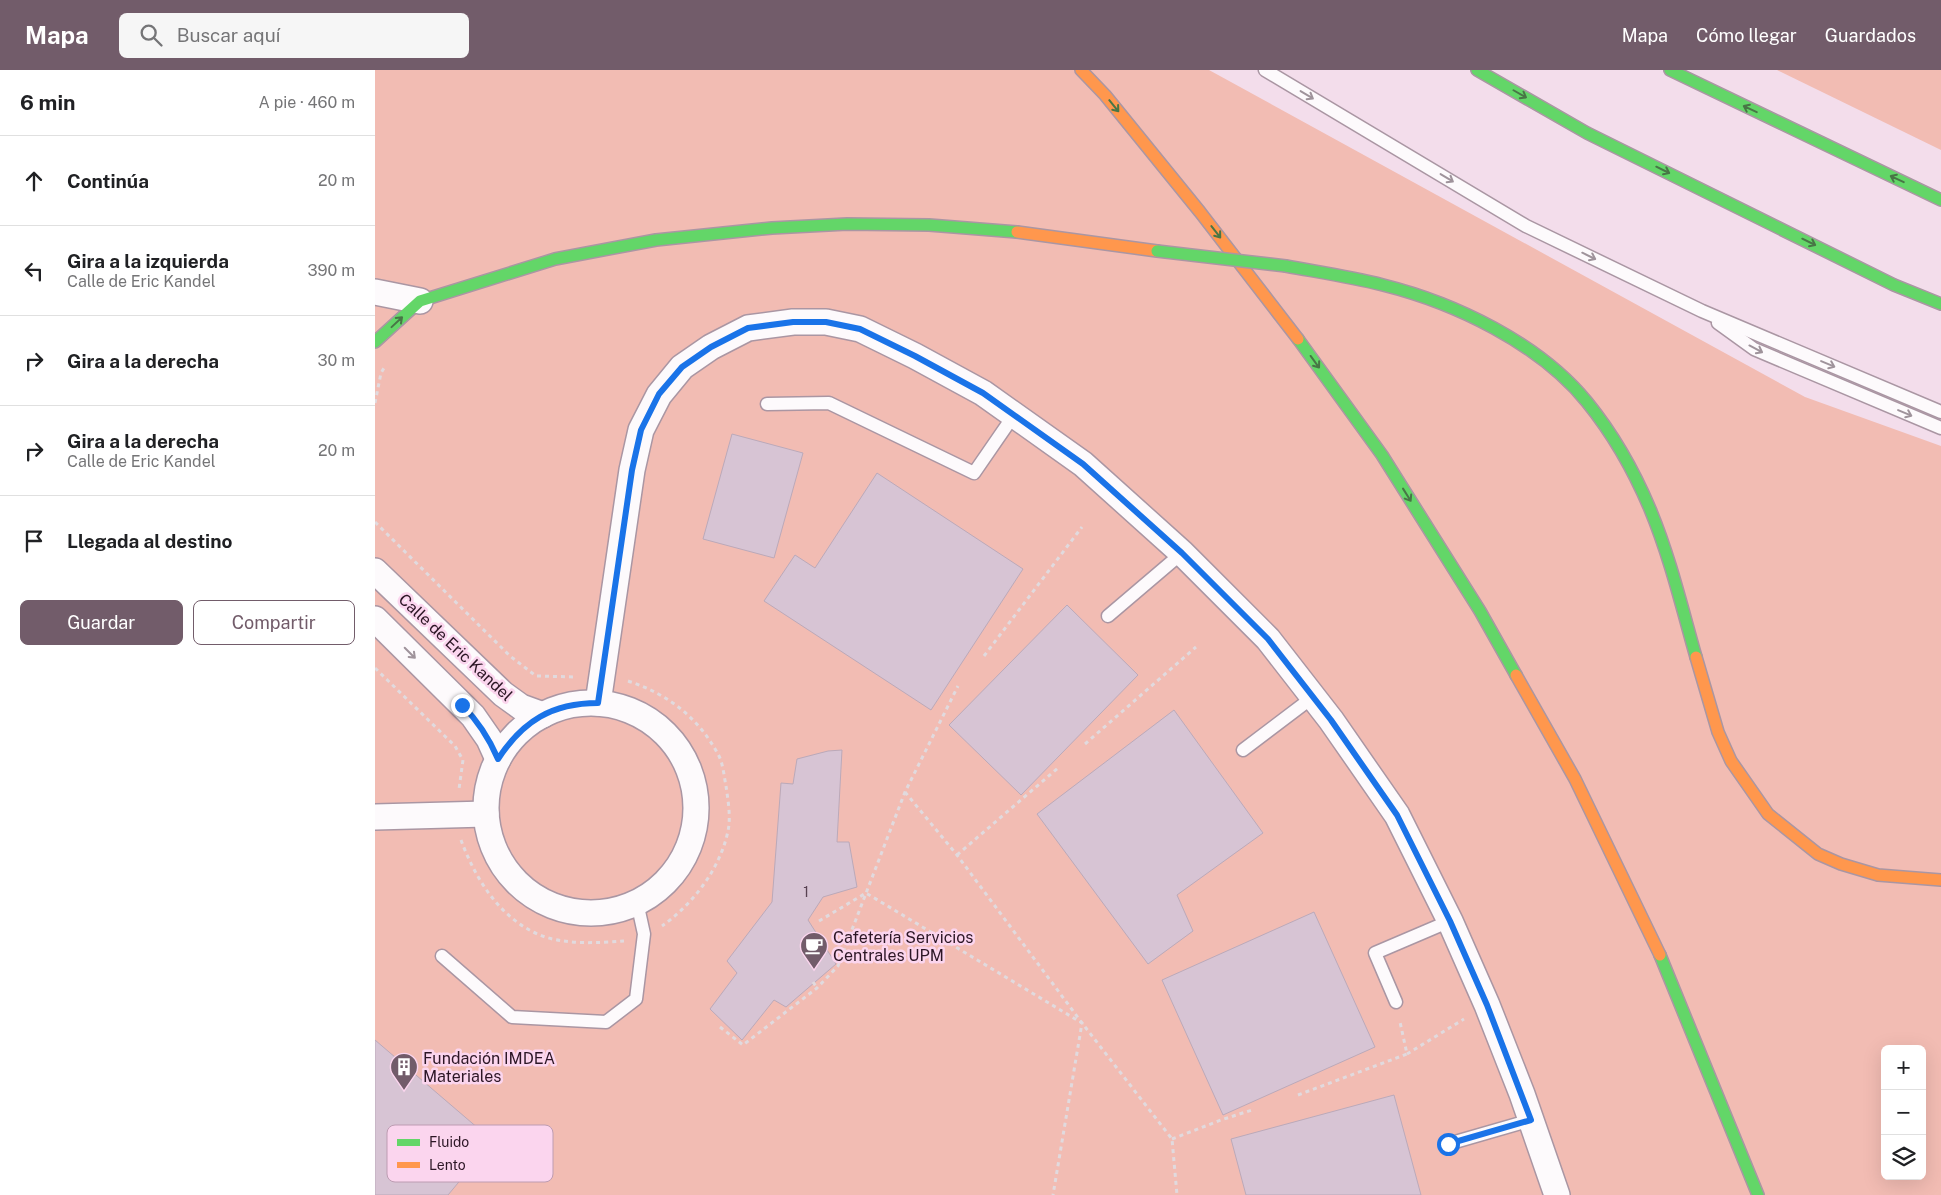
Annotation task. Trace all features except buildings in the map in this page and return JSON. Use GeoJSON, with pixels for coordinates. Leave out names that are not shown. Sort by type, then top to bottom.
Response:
{"type":"FeatureCollection","features":[{"type":"Feature","properties":{"kind":"main road"},"geometry":{"type":"LineString","coordinates":[[1081,70],[1105,95],[1291,329],[1382,455],[1480,611],[1575,779],[1657,947],[1757,1195]]}},
{"type":"Feature","properties":{"kind":"main road"},"geometry":{"type":"LineString","coordinates":[[1477,70],[1587,133],[1894,285],[1941,304]]}},
{"type":"Feature","properties":{"kind":"main road"},"geometry":{"type":"LineString","coordinates":[[1670,70],[1941,200]]}},
{"type":"Feature","properties":{"kind":"main road"},"geometry":{"type":"LineString","coordinates":[[375,342],[419,302],[555,259],[656,240],[772,228],[847,224],[929,225],[1020,232],[1286,266],[1383,285],[1447,306],[1506,334],[1550,366],[1586,401],[1609,433],[1633,474],[1650,510],[1667,556],[1718,732],[1731,761],[1768,814],[1818,854],[1841,864],[1878,875],[1941,880]]}},
{"type":"Feature","properties":{"kind":"street"},"geometry":{"type":"LineString","coordinates":[[375,292],[419,302]]}},
{"type":"Feature","properties":{"kind":"street"},"geometry":{"type":"LineString","coordinates":[[598,703],[632,470],[641,430],[659,394],[682,367],[711,347],[748,328],[793,322],[826,322],[860,329],[915,356],[983,393],[1083,464],[1182,553],[1268,639],[1313,697],[1397,815],[1450,921],[1487,1005],[1531,1120],[1557,1195]]}},
{"type":"Feature","properties":{"kind":"street","name":"Calle de Eric Kandel"},"geometry":{"type":"LineString","coordinates":[[375,571],[503,694],[521,707],[543,714]]}},
{"type":"Feature","properties":{"kind":"street"},"geometry":{"type":"LineString","coordinates":[[375,619],[473,716],[489,739],[498,759]]}},
{"type":"Feature","properties":{"kind":"street"},"geometry":{"type":"LineString","coordinates":[[598,703],[629,710],[643,717],[667,735],[685,762],[695,791],[695,820],[688,847],[681,861],[660,886],[637,902],[622,908],[598,912],[581,912],[557,907],[535,896],[521,886],[507,871],[499,858],[489,832],[486,814],[489,780],[498,759],[508,743],[519,731],[543,714],[563,706],[598,703]]}},
{"type":"Feature","properties":{"kind":"street"},"geometry":{"type":"LineString","coordinates":[[375,817],[486,814]]}},
{"type":"Feature","properties":{"kind":"lane"},"geometry":{"type":"LineString","coordinates":[[1265,70],[1525,226],[1702,311],[1941,412]]}},
{"type":"Feature","properties":{"kind":"lane"},"geometry":{"type":"LineString","coordinates":[[1702,311],[1754,349],[1941,428]]}},
{"type":"Feature","properties":{"kind":"lane"},"geometry":{"type":"LineString","coordinates":[[767,404],[829,403],[974,473],[1014,415]]}},
{"type":"Feature","properties":{"kind":"lane"},"geometry":{"type":"LineString","coordinates":[[1108,616],[1182,553]]}},
{"type":"Feature","properties":{"kind":"lane"},"geometry":{"type":"LineString","coordinates":[[1243,750],[1313,697]]}},
{"type":"Feature","properties":{"kind":"lane"},"geometry":{"type":"LineString","coordinates":[[442,956],[512,1017],[606,1022],[636,999],[644,934],[637,902]]}},
{"type":"Feature","properties":{"kind":"lane"},"geometry":{"type":"LineString","coordinates":[[1396,1002],[1375,953],[1450,921]]}},
{"type":"Feature","properties":{"kind":"lane"},"geometry":{"type":"LineString","coordinates":[[1448,1144],[1531,1120]]}},
{"type":"Feature","properties":{"kind":"path"},"geometry":{"type":"LineString","coordinates":[[375,522],[510,656],[536,676],[602,676],[623,679],[650,688],[695,721],[720,758],[729,804],[728,830],[721,852],[711,872],[679,914],[659,928],[629,940],[601,943],[570,941],[541,935],[521,924],[501,908],[475,875],[460,836]]}},
{"type":"Feature","properties":{"kind":"path"},"geometry":{"type":"LineString","coordinates":[[984,656],[1081,527]]}},
{"type":"Feature","properties":{"kind":"path"},"geometry":{"type":"LineString","coordinates":[[1085,744],[1196,647]]}},
{"type":"Feature","properties":{"kind":"path"},"geometry":{"type":"LineString","coordinates":[[375,668],[455,746],[463,760],[458,797]]}},
{"type":"Feature","properties":{"kind":"path"},"geometry":{"type":"LineString","coordinates":[[720,1027],[743,1045],[817,988],[838,966],[905,792],[958,686]]}},
{"type":"Feature","properties":{"kind":"path"},"geometry":{"type":"LineString","coordinates":[[957,855],[1057,768]]}},
{"type":"Feature","properties":{"kind":"path"},"geometry":{"type":"LineString","coordinates":[[905,792],[957,855],[1082,1023],[1172,1139],[1177,1195]]}},
{"type":"Feature","properties":{"kind":"path"},"geometry":{"type":"LineString","coordinates":[[819,921],[866,893]]}},
{"type":"Feature","properties":{"kind":"path"},"geometry":{"type":"LineString","coordinates":[[866,893],[1082,1023]]}},
{"type":"Feature","properties":{"kind":"path"},"geometry":{"type":"LineString","coordinates":[[813,982],[817,988]]}},
{"type":"Feature","properties":{"kind":"path"},"geometry":{"type":"LineString","coordinates":[[1396,1002],[1407,1054]]}},
{"type":"Feature","properties":{"kind":"path"},"geometry":{"type":"LineString","coordinates":[[1298,1095],[1407,1054],[1487,1005]]}},
{"type":"Feature","properties":{"kind":"path"},"geometry":{"type":"LineString","coordinates":[[1053,1195],[1082,1023]]}},
{"type":"Feature","properties":{"kind":"path"},"geometry":{"type":"LineString","coordinates":[[1172,1139],[1251,1110]]}},
{"type":"Feature","properties":{"kind":"shaded area"},"geometry":{"type":"Polygon","coordinates":[[[375,70],[1209,70],[1805,397],[1941,446],[1941,1195],[375,1195],[375,70]]]}},
{"type":"Feature","properties":{"kind":"shaded area"},"geometry":{"type":"Polygon","coordinates":[[[1777,70],[1941,70],[1941,150],[1777,70]]]}},
{"type":"Feature","properties":{"kind":"traffic: fast"},"geometry":{"type":"LineString","coordinates":[[1477,70],[1587,133],[1894,285],[1941,304]]}},
{"type":"Feature","properties":{"kind":"traffic: fast"},"geometry":{"type":"LineString","coordinates":[[1670,70],[1941,200]]}},
{"type":"Feature","properties":{"kind":"traffic: fast"},"geometry":{"type":"LineString","coordinates":[[375,342],[420,301],[555,259],[656,240],[772,228],[847,224],[929,225],[1017,232]]}},
{"type":"Feature","properties":{"kind":"traffic: fast"},"geometry":{"type":"LineString","coordinates":[[1157,251],[1286,266]]}},
{"type":"Feature","properties":{"kind":"traffic: fast"},"geometry":{"type":"LineString","coordinates":[[1286,266],[1383,285],[1467,314],[1520,344],[1545,361],[1567,381],[1587,402],[1606,427],[1644,495],[1670,564],[1696,657]]}},
{"type":"Feature","properties":{"kind":"traffic: fast"},"geometry":{"type":"LineString","coordinates":[[1298,339],[1382,455],[1480,611],[1516,675]]}},
{"type":"Feature","properties":{"kind":"traffic: fast"},"geometry":{"type":"LineString","coordinates":[[1660,955],[1758,1195]]}},
{"type":"Feature","properties":{"kind":"traffic: slow"},"geometry":{"type":"LineString","coordinates":[[1081,70],[1105,95],[1200,212],[1298,339]]}},
{"type":"Feature","properties":{"kind":"traffic: slow"},"geometry":{"type":"LineString","coordinates":[[1017,232],[1157,251]]}},
{"type":"Feature","properties":{"kind":"traffic: slow"},"geometry":{"type":"LineString","coordinates":[[1696,657],[1718,732],[1731,761],[1768,814],[1818,854],[1841,864],[1878,875],[1941,880]]}},
{"type":"Feature","properties":{"kind":"traffic: slow"},"geometry":{"type":"LineString","coordinates":[[1516,675],[1575,779],[1660,955]]}},
{"type":"Feature","properties":{"kind":"place","name":"Cafetería Servicios Centrales UPM"},"geometry":{"type":"Point","coordinates":[814,970]}},
{"type":"Feature","properties":{"kind":"place","name":"Fundación IMDEA Materiales"},"geometry":{"type":"Point","coordinates":[404,1091]}},
{"type":"Feature","properties":{"kind":"route"},"geometry":{"type":"LineString","coordinates":[[462,705],[473,716],[489,739],[498,759],[508,743],[519,731],[543,714],[563,706],[598,703],[632,470],[641,430],[659,394],[682,367],[711,347],[748,328],[793,322],[826,322],[860,329],[983,393],[1083,464],[1182,553],[1268,639],[1331,720],[1397,815],[1450,921],[1487,1005],[1531,1120],[1448,1144]]}}]}
